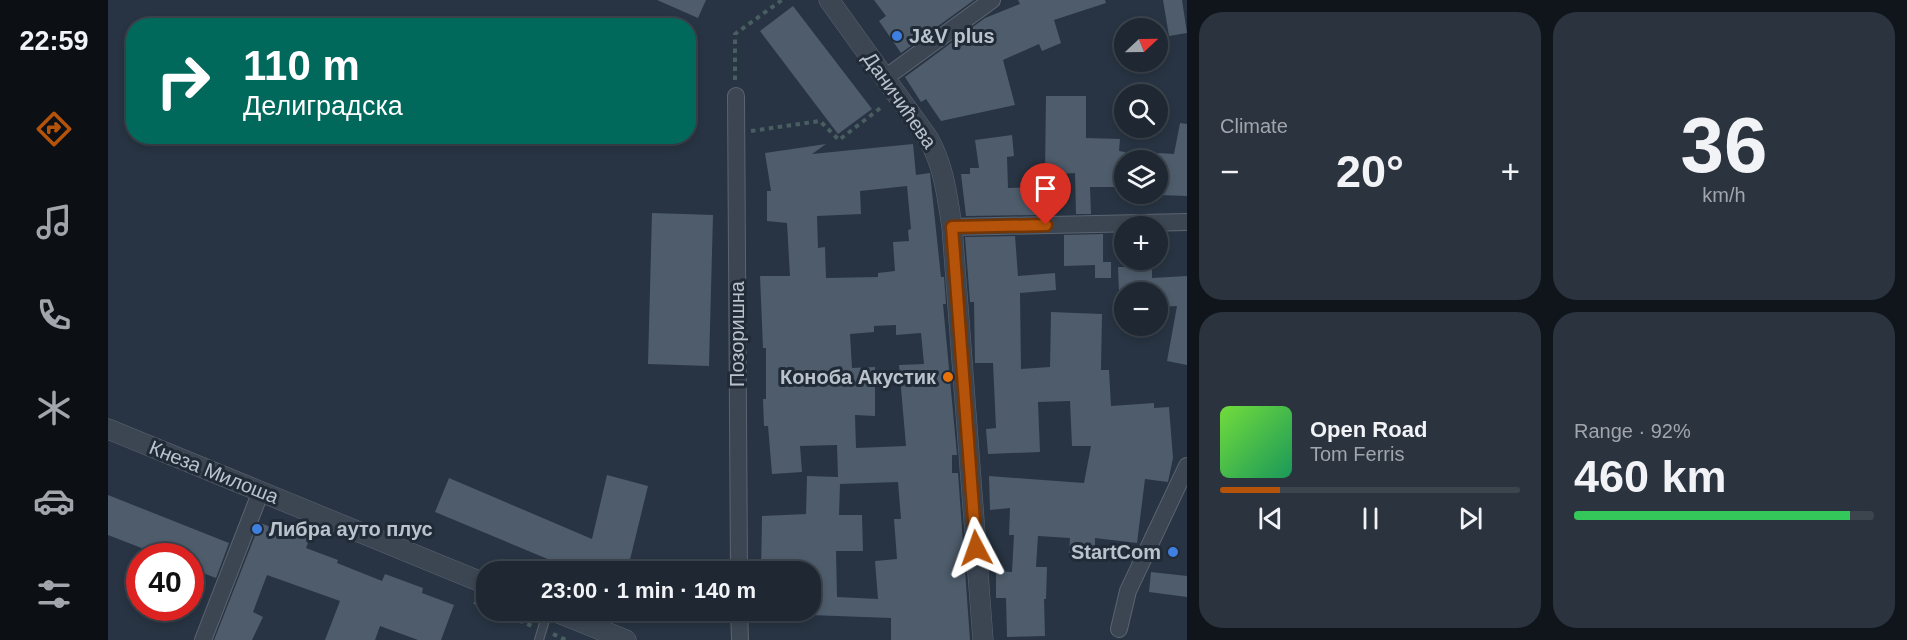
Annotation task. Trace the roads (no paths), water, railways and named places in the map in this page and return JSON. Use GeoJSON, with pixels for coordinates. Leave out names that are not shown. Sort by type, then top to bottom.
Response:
{"type":"FeatureCollection","features":[{"type":"Feature","properties":{"kind":"street","name":"Даничићева"},"geometry":{"type":"LineString","coordinates":[[829,0],[940,160],[952,227],[983,640]]}},
{"type":"Feature","properties":{"kind":"street"},"geometry":{"type":"LineString","coordinates":[[885,78],[992,0]]}},
{"type":"Feature","properties":{"kind":"street","name":"Позоришна"},"geometry":{"type":"LineString","coordinates":[[735,96],[739,561]]}},
{"type":"Feature","properties":{"kind":"street"},"geometry":{"type":"LineString","coordinates":[[952,227],[1187,222]]}},
{"type":"Feature","properties":{"kind":"street","name":"Кнеза Милоша"},"geometry":{"type":"LineString","coordinates":[[108,429],[476,580]]}},
{"type":"Feature","properties":{"kind":"street"},"geometry":{"type":"LineString","coordinates":[[1119,629],[1128,591],[1187,466]]}},
{"type":"Feature","properties":{"kind":"street"},"geometry":{"type":"LineString","coordinates":[[203,640],[261,491]]}},
{"type":"Feature","properties":{"kind":"street"},"geometry":{"type":"LineString","coordinates":[[578,621],[626,640]]}},
{"type":"Feature","properties":{"kind":"street"},"geometry":{"type":"LineString","coordinates":[[739,621],[740,640]]}},
{"type":"Feature","properties":{"kind":"lane"},"geometry":{"type":"LineString","coordinates":[[539,640],[545,621]]}},
{"type":"Feature","properties":{"kind":"place","name":"J&V plus"},"geometry":{"type":"Point","coordinates":[897,36]}},
{"type":"Feature","properties":{"kind":"place","name":"Коноба Акустик"},"geometry":{"type":"Point","coordinates":[948,377]}},
{"type":"Feature","properties":{"kind":"place","name":"Либра ауто плус"},"geometry":{"type":"Point","coordinates":[257,529]}},
{"type":"Feature","properties":{"kind":"place","name":"StartCom"},"geometry":{"type":"Point","coordinates":[1173,552]}}]}
